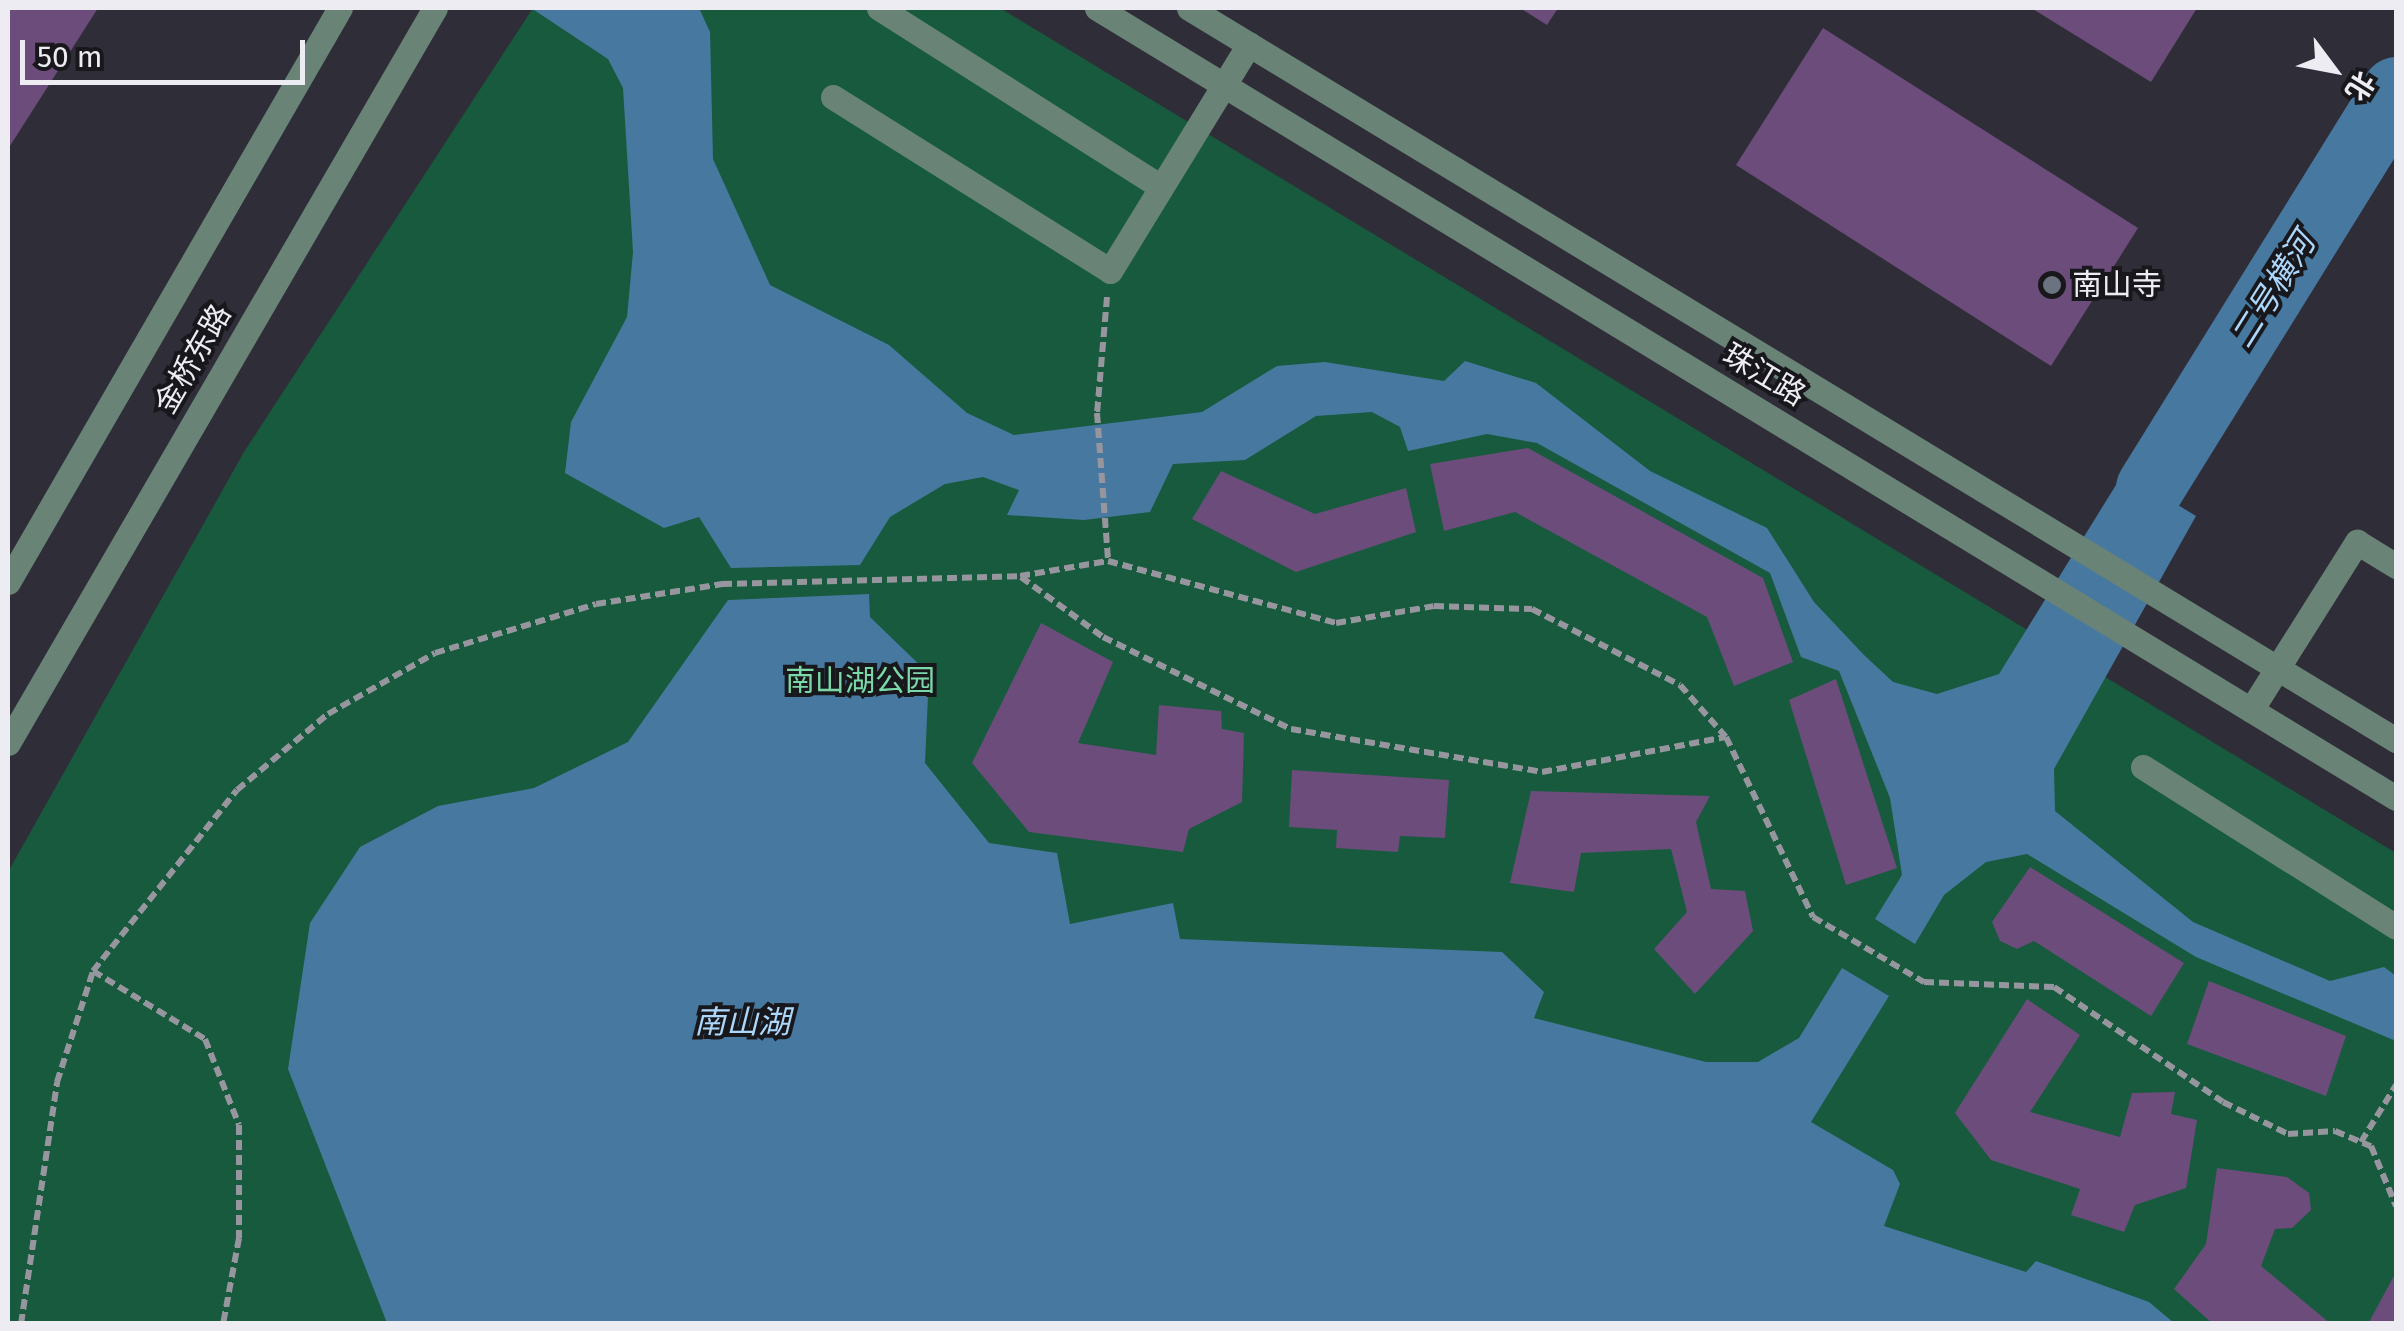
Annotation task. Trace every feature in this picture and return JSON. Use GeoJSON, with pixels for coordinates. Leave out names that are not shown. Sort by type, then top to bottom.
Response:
{"type":"FeatureCollection","features":[{"type":"Feature","properties":{"kind":"street","name":"金桥东路"},"geometry":{"type":"LineString","coordinates":[[8,582],[340,8]]}},
{"type":"Feature","properties":{"kind":"street","name":"金桥东路"},"geometry":{"type":"LineString","coordinates":[[8,743],[435,8]]}},
{"type":"Feature","properties":{"kind":"street"},"geometry":{"type":"LineString","coordinates":[[879,8],[1162,187]]}},
{"type":"Feature","properties":{"kind":"street","name":"珠江路"},"geometry":{"type":"LineString","coordinates":[[1097,8],[2396,798]]}},
{"type":"Feature","properties":{"kind":"street","name":"珠江路"},"geometry":{"type":"LineString","coordinates":[[1189,8],[2396,740]]}},
{"type":"Feature","properties":{"kind":"street"},"geometry":{"type":"LineString","coordinates":[[833,97],[1110,271],[1250,44]]}},
{"type":"Feature","properties":{"kind":"street"},"geometry":{"type":"LineString","coordinates":[[2251,710],[2357,542],[2396,566]]}},
{"type":"Feature","properties":{"kind":"street"},"geometry":{"type":"LineString","coordinates":[[2143,768],[2396,927]]}},
{"type":"Feature","properties":{"kind":"path"},"geometry":{"type":"LineString","coordinates":[[1108,560],[1097,414],[1110,271]]}},
{"type":"Feature","properties":{"kind":"path"},"geometry":{"type":"LineString","coordinates":[[21,1324],[57,1082],[93,970],[237,790],[328,714],[434,653],[596,604],[722,584],[885,574],[1020,576],[1108,560],[1336,623],[1434,606],[1532,609],[1680,685],[1726,737],[1813,917],[1924,982],[2054,987],[2223,1102],[2288,1134],[2335,1131],[2361,1142],[2389,1177],[2396,1206]]}},
{"type":"Feature","properties":{"kind":"path"},"geometry":{"type":"LineString","coordinates":[[1020,576],[1118,646],[1291,729],[1542,772],[1726,737]]}},
{"type":"Feature","properties":{"kind":"path"},"geometry":{"type":"LineString","coordinates":[[93,970],[205,1039],[239,1126],[239,1238],[223,1324]]}},
{"type":"Feature","properties":{"kind":"path"},"geometry":{"type":"LineString","coordinates":[[2361,1142],[2396,1085]]}},
{"type":"Feature","properties":{"kind":"green space","name":"南山湖公园"},"geometry":{"type":"Polygon","coordinates":[[[533,8],[1000,8],[2396,853],[2396,1323],[8,1323],[8,872],[244,452],[533,8]]]}},
{"type":"Feature","properties":{"kind":"water"},"geometry":{"type":"Polygon","coordinates":[[[531,8],[699,8],[710,32],[713,159],[770,285],[889,345],[967,413],[1014,435],[1202,412],[1277,366],[1325,362],[1444,381],[1465,361],[1536,383],[1650,471],[1767,528],[1814,602],[1864,655],[1893,682],[1937,694],[1999,674],[2124,472],[2196,516],[2054,769],[2055,811],[2193,922],[2330,981],[2384,967],[2396,976],[2396,1041],[2196,957],[2027,854],[1986,862],[1944,895],[1915,944],[1875,919],[1902,875],[1890,798],[1839,671],[1801,657],[1770,573],[1537,443],[1487,434],[1408,451],[1400,427],[1372,412],[1316,416],[1245,460],[1173,464],[1150,512],[1084,520],[1007,515],[1019,490],[983,477],[945,484],[890,517],[860,565],[731,568],[699,517],[664,528],[565,473],[571,422],[627,317],[633,252],[623,88],[608,59],[531,8]]]}},
{"type":"Feature","properties":{"kind":"water","name":"南山湖"},"geometry":{"type":"Polygon","coordinates":[[[869,594],[870,617],[929,674],[925,763],[989,843],[1057,853],[1070,924],[1173,903],[1180,939],[1502,952],[1544,992],[1534,1018],[1706,1062],[1758,1062],[1799,1038],[1842,968],[1889,996],[1811,1122],[1893,1170],[1900,1184],[1884,1226],[2026,1272],[2036,1261],[2149,1302],[2174,1323],[387,1323],[288,1069],[310,923],[360,847],[438,806],[534,788],[628,742],[728,600],[869,594]]]}},
{"type":"Feature","properties":{"kind":"building"},"geometry":{"type":"Polygon","coordinates":[[[8,8],[98,8],[8,149],[8,8]]]}},
{"type":"Feature","properties":{"kind":"building"},"geometry":{"type":"Polygon","coordinates":[[[1520,8],[1558,8],[1547,25],[1520,8]]]}},
{"type":"Feature","properties":{"kind":"building"},"geometry":{"type":"Polygon","coordinates":[[[2031,8],[2197,8],[2151,82],[2031,8]]]}},
{"type":"Feature","properties":{"kind":"building"},"geometry":{"type":"Polygon","coordinates":[[[1823,28],[2138,228],[2051,366],[1736,165],[1823,28]]]}},
{"type":"Feature","properties":{"kind":"building"},"geometry":{"type":"Polygon","coordinates":[[[1528,448],[1763,578],[1793,662],[1734,686],[1707,617],[1515,512],[1444,531],[1430,464],[1528,448]]]}},
{"type":"Feature","properties":{"kind":"building"},"geometry":{"type":"Polygon","coordinates":[[[1221,471],[1315,514],[1406,488],[1416,532],[1296,572],[1192,519],[1221,471]]]}},
{"type":"Feature","properties":{"kind":"building"},"geometry":{"type":"Polygon","coordinates":[[[1041,623],[1113,662],[1078,743],[1156,755],[1159,705],[1221,711],[1222,729],[1244,733],[1242,802],[1189,829],[1183,852],[1029,832],[972,763],[1041,623]]]}},
{"type":"Feature","properties":{"kind":"building"},"geometry":{"type":"Polygon","coordinates":[[[1836,679],[1897,868],[1846,885],[1789,700],[1836,679]]]}},
{"type":"Feature","properties":{"kind":"building"},"geometry":{"type":"Polygon","coordinates":[[[1292,770],[1449,780],[1445,838],[1400,836],[1398,852],[1336,848],[1337,830],[1289,827],[1292,770]]]}},
{"type":"Feature","properties":{"kind":"building"},"geometry":{"type":"Polygon","coordinates":[[[1531,791],[1710,796],[1696,822],[1711,889],[1745,891],[1753,931],[1695,994],[1654,949],[1687,912],[1671,849],[1581,853],[1574,892],[1510,883],[1531,791]]]}},
{"type":"Feature","properties":{"kind":"building"},"geometry":{"type":"Polygon","coordinates":[[[2030,867],[2184,963],[2151,1016],[2034,941],[2017,949],[2000,941],[1992,922],[2030,867]]]}},
{"type":"Feature","properties":{"kind":"building"},"geometry":{"type":"Polygon","coordinates":[[[2209,981],[2346,1036],[2326,1096],[2187,1044],[2209,981]]]}},
{"type":"Feature","properties":{"kind":"building"},"geometry":{"type":"Polygon","coordinates":[[[2027,999],[2080,1035],[2030,1112],[2120,1137],[2132,1093],[2175,1092],[2171,1114],[2197,1120],[2186,1188],[2135,1205],[2124,1232],[2071,1215],[2080,1189],[1991,1160],[1955,1113],[2027,999]]]}},
{"type":"Feature","properties":{"kind":"building"},"geometry":{"type":"Polygon","coordinates":[[[2217,1168],[2287,1177],[2309,1193],[2311,1210],[2292,1228],[2275,1229],[2261,1266],[2331,1324],[2213,1324],[2174,1289],[2206,1244],[2217,1168]]]}},
{"type":"Feature","properties":{"kind":"building"},"geometry":{"type":"Polygon","coordinates":[[[2396,1272],[2396,1324],[2368,1324],[2396,1272]]]}},
{"type":"Feature","properties":{"kind":"waterway","name":"二号横河"},"geometry":{"type":"LineString","coordinates":[[2150,488],[2396,91]]}},
{"type":"Feature","properties":{"kind":"place","name":"南山寺"},"geometry":{"type":"Point","coordinates":[2052,285]}}]}
